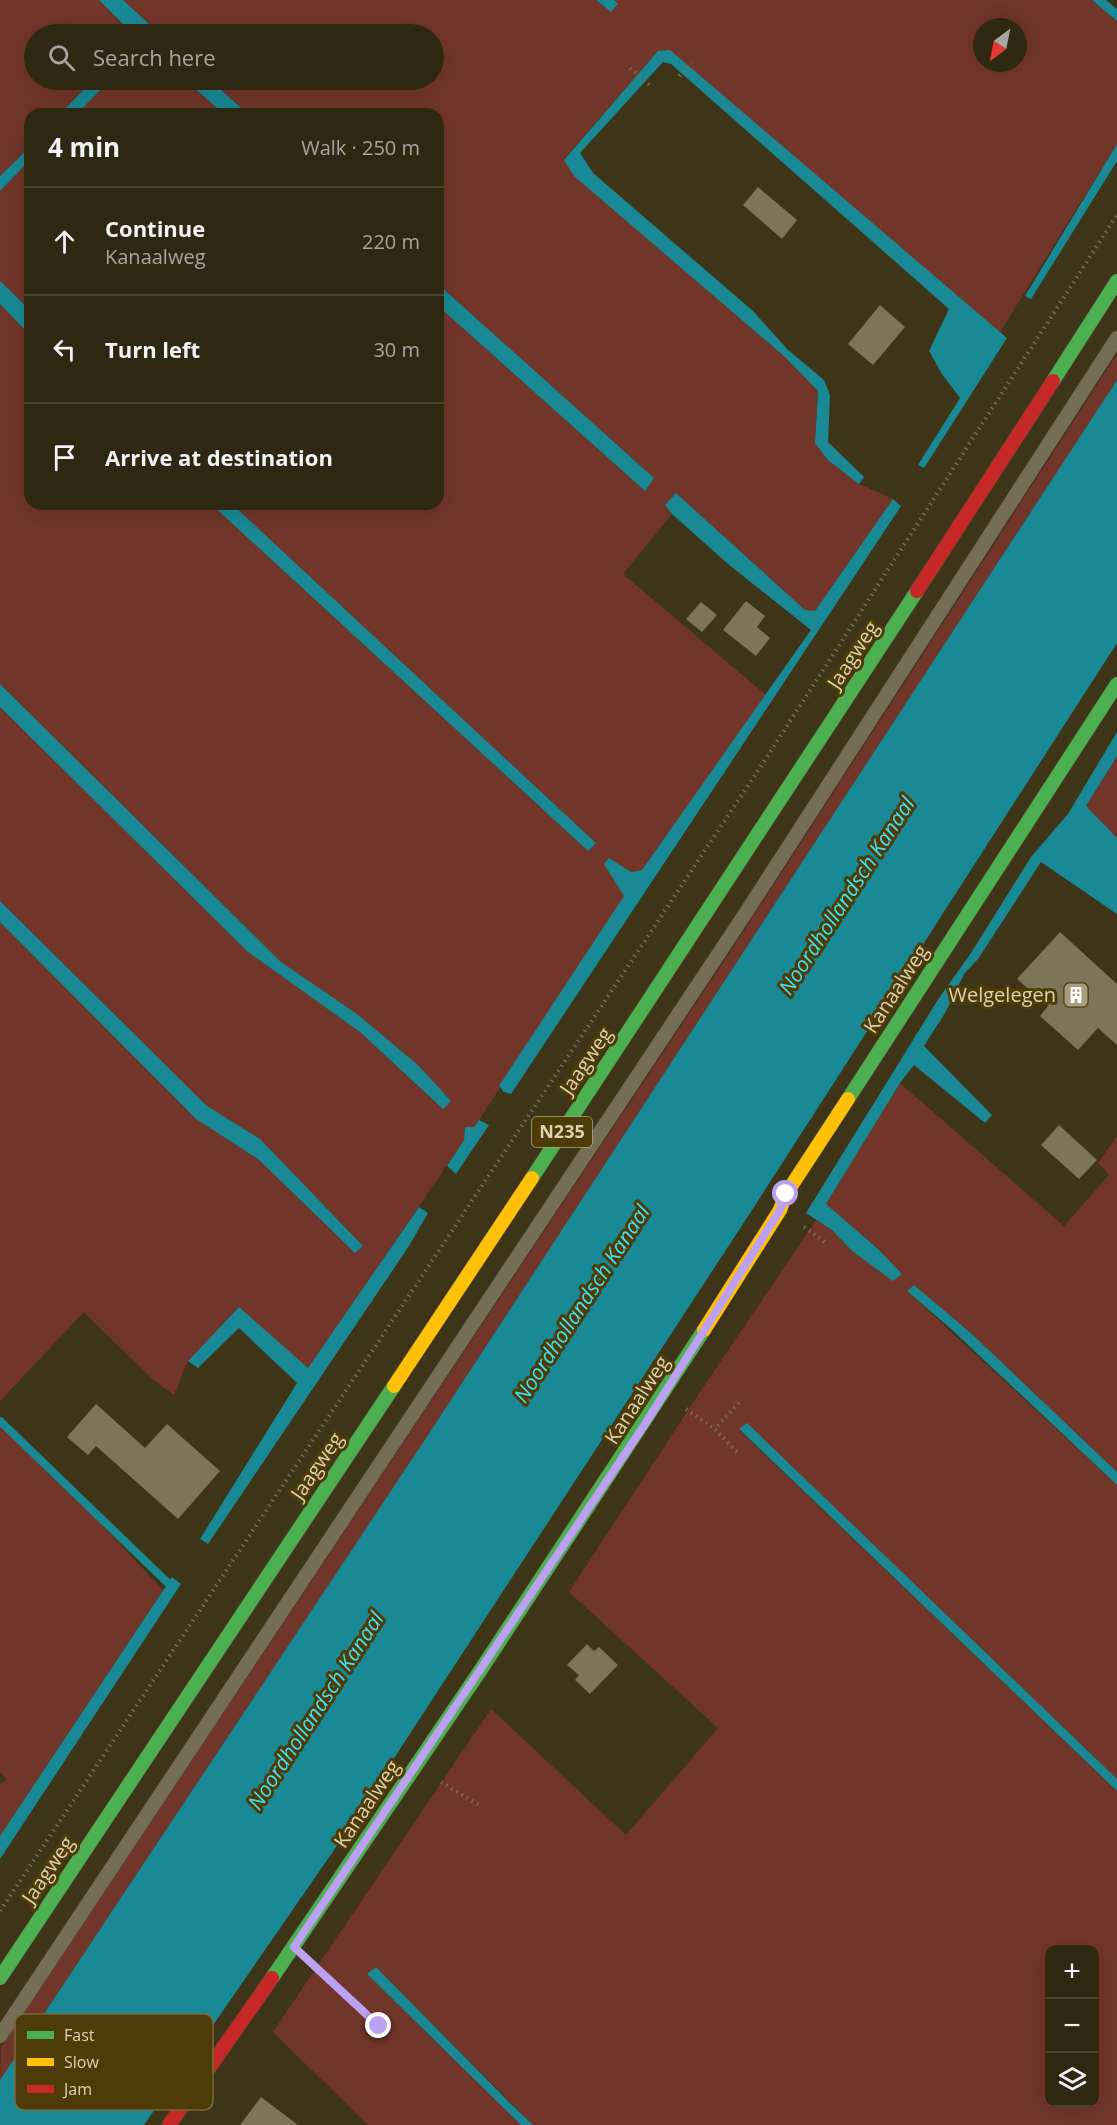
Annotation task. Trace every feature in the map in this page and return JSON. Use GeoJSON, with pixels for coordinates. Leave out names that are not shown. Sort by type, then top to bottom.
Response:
{"type":"FeatureCollection","features":[{"type":"Feature","properties":{"kind":"main road","name":"Jaagweg"},"geometry":{"type":"LineString","coordinates":[[0,1978],[672,966],[941,557],[1117,281]]}},
{"type":"Feature","properties":{"kind":"main road","name":"Kanaalweg"},"geometry":{"type":"LineString","coordinates":[[213,2062],[294,1947],[645,1424],[780,1210],[786,1194],[1117,684]]}},
{"type":"Feature","properties":{"kind":"main road","name":"Kanaalweg"},"geometry":{"type":"LineString","coordinates":[[169,2125],[180,2110]]}},
{"type":"Feature","properties":{"kind":"lane"},"geometry":{"type":"LineString","coordinates":[[0,2036],[747,911],[1117,338]]}},
{"type":"Feature","properties":{"kind":"path"},"geometry":{"type":"LineString","coordinates":[[679,76],[691,62]]}},
{"type":"Feature","properties":{"kind":"path"},"geometry":{"type":"LineString","coordinates":[[630,68],[652,87]]}},
{"type":"Feature","properties":{"kind":"path"},"geometry":{"type":"LineString","coordinates":[[0,1911],[761,767],[1117,215]]}},
{"type":"Feature","properties":{"kind":"path"},"geometry":{"type":"LineString","coordinates":[[737,1452],[715,1429],[742,1400]]}},
{"type":"Feature","properties":{"kind":"path"},"geometry":{"type":"LineString","coordinates":[[416,1766],[479,1805]]}},
{"type":"Feature","properties":{"kind":"path"},"geometry":{"type":"LineString","coordinates":[[294,1947],[379,2026]]}},
{"type":"Feature","properties":{"kind":"shaded area"},"geometry":{"type":"Polygon","coordinates":[[[0,0],[99,0],[123,24],[24,24],[24,90],[83,90],[66,108],[24,108],[24,153],[0,176],[0,0]]]}},
{"type":"Feature","properties":{"kind":"shaded area"},"geometry":{"type":"Polygon","coordinates":[[[123,0],[596,0],[611,12],[618,4],[614,0],[1092,0],[1117,21],[1117,144],[1000,332],[658,51],[564,159],[575,176],[785,357],[818,391],[815,444],[859,484],[893,499],[815,611],[805,610],[676,493],[665,505],[672,514],[623,574],[766,695],[642,870],[631,872],[609,858],[625,896],[479,1120],[474,1127],[465,1128],[464,1140],[308,1369],[239,1307],[188,1361],[174,1395],[151,1378],[84,1312],[0,1401],[0,922],[196,1119],[258,1159],[355,1253],[363,1246],[260,1139],[207,1106],[0,901],[0,707],[248,952],[360,1032],[443,1109],[418,1065],[357,1014],[281,962],[0,684],[0,304],[24,329],[24,510],[218,510],[588,851],[596,843],[238,510],[444,510],[444,311],[645,491],[654,478],[444,289],[444,108],[241,108],[221,90],[444,90],[444,24],[149,24],[123,0]]]}},
{"type":"Feature","properties":{"kind":"shaded area"},"geometry":{"type":"Polygon","coordinates":[[[100,90],[196,90],[217,108],[83,108],[100,90]]]}},
{"type":"Feature","properties":{"kind":"shaded area"},"geometry":{"type":"Polygon","coordinates":[[[24,166],[24,304],[0,281],[0,191],[24,166]]]}},
{"type":"Feature","properties":{"kind":"shaded area"},"geometry":{"type":"Polygon","coordinates":[[[1117,354],[1117,380],[428,1435],[44,2014],[23,2014],[742,934],[1117,354]]]}},
{"type":"Feature","properties":{"kind":"shaded area"},"geometry":{"type":"Polygon","coordinates":[[[1117,756],[1117,838],[1086,806],[1117,756]]]}},
{"type":"Feature","properties":{"kind":"shaded area"},"geometry":{"type":"Polygon","coordinates":[[[900,1083],[1064,1226],[1109,1175],[1098,1163],[1117,1136],[1117,1472],[972,1334],[914,1285],[907,1291],[1117,1485],[1117,1779],[747,1424],[739,1430],[1117,1791],[1117,2125],[533,2125],[376,1967],[367,1974],[521,2125],[368,2125],[273,2032],[491,1709],[626,1835],[718,1728],[569,1592],[816,1220],[832,1230],[852,1251],[893,1280],[901,1274],[878,1249],[826,1204],[900,1083]]]}},
{"type":"Feature","properties":{"kind":"shaded area"},"geometry":{"type":"Polygon","coordinates":[[[0,1422],[73,1494],[163,1590],[0,1836],[0,1784],[7,1780],[0,1772],[0,1422]]]}},
{"type":"Feature","properties":{"kind":"shaded area"},"geometry":{"type":"Polygon","coordinates":[[[15,2026],[15,2057],[0,2080],[1,2047],[15,2026]]]}},
{"type":"Feature","properties":{"kind":"water"},"geometry":{"type":"Polygon","coordinates":[[[99,0],[123,0],[149,24],[123,24],[99,0]]]}},
{"type":"Feature","properties":{"kind":"water"},"geometry":{"type":"Polygon","coordinates":[[[596,0],[614,0],[618,4],[611,12],[596,0]]]}},
{"type":"Feature","properties":{"kind":"water"},"geometry":{"type":"Polygon","coordinates":[[[1092,0],[1106,0],[1117,9],[1117,21],[1092,0]]]}},
{"type":"Feature","properties":{"kind":"water"},"geometry":{"type":"Polygon","coordinates":[[[670,50],[1007,338],[924,468],[918,465],[960,398],[942,374],[929,351],[949,309],[671,64],[663,62],[580,153],[593,173],[753,311],[787,349],[824,380],[830,395],[828,442],[864,477],[859,484],[828,460],[815,443],[818,391],[785,357],[574,176],[564,160],[658,51],[670,50]]]}},
{"type":"Feature","properties":{"kind":"water"},"geometry":{"type":"Polygon","coordinates":[[[83,90],[100,90],[83,108],[66,108],[83,90]]]}},
{"type":"Feature","properties":{"kind":"water"},"geometry":{"type":"Polygon","coordinates":[[[196,90],[221,90],[241,108],[217,108],[196,90]]]}},
{"type":"Feature","properties":{"kind":"water"},"geometry":{"type":"Polygon","coordinates":[[[1117,144],[1117,161],[1031,299],[1025,296],[1117,144]]]}},
{"type":"Feature","properties":{"kind":"water"},"geometry":{"type":"Polygon","coordinates":[[[24,153],[24,166],[0,191],[0,176],[24,153]]]}},
{"type":"Feature","properties":{"kind":"water"},"geometry":{"type":"Polygon","coordinates":[[[0,281],[24,304],[24,329],[0,304],[0,281]]]}},
{"type":"Feature","properties":{"kind":"water"},"geometry":{"type":"Polygon","coordinates":[[[444,289],[654,478],[645,491],[444,311],[444,289]]]}},
{"type":"Feature","properties":{"kind":"water","name":"Noordhollandsch Kanaal"},"geometry":{"type":"Polygon","coordinates":[[[1117,380],[1117,643],[754,1207],[334,1850],[213,2025],[213,2014],[44,2014],[428,1435],[1117,380]]]}},
{"type":"Feature","properties":{"kind":"water"},"geometry":{"type":"Polygon","coordinates":[[[676,493],[805,610],[815,611],[893,499],[901,506],[511,1094],[504,1092],[499,1086],[624,896],[604,864],[609,858],[631,872],[642,870],[811,630],[728,564],[672,514],[665,505],[676,493]]]}},
{"type":"Feature","properties":{"kind":"water"},"geometry":{"type":"Polygon","coordinates":[[[218,510],[238,510],[596,843],[588,851],[218,510]]]}},
{"type":"Feature","properties":{"kind":"water"},"geometry":{"type":"Polygon","coordinates":[[[0,684],[281,962],[357,1014],[418,1065],[451,1101],[443,1109],[360,1032],[248,952],[0,707],[0,684]]]}},
{"type":"Feature","properties":{"kind":"water"},"geometry":{"type":"Polygon","coordinates":[[[1117,732],[1117,756],[1086,806],[1117,838],[1117,914],[1041,862],[978,959],[964,974],[945,1013],[924,1046],[992,1115],[985,1123],[914,1065],[900,1083],[826,1204],[878,1249],[902,1274],[893,1281],[852,1251],[832,1230],[806,1213],[939,998],[971,953],[1031,857],[1068,814],[1117,732]]]}},
{"type":"Feature","properties":{"kind":"water"},"geometry":{"type":"Polygon","coordinates":[[[0,901],[207,1106],[260,1139],[363,1246],[355,1253],[258,1159],[196,1119],[0,922],[0,901]]]}},
{"type":"Feature","properties":{"kind":"water"},"geometry":{"type":"Polygon","coordinates":[[[479,1120],[489,1125],[456,1174],[447,1166],[464,1140],[465,1127],[474,1127],[479,1120]]]}},
{"type":"Feature","properties":{"kind":"water"},"geometry":{"type":"Polygon","coordinates":[[[419,1207],[428,1213],[409,1246],[208,1544],[200,1539],[297,1383],[239,1328],[198,1368],[188,1361],[239,1307],[308,1368],[419,1207]]]}},
{"type":"Feature","properties":{"kind":"water"},"geometry":{"type":"Polygon","coordinates":[[[914,1285],[972,1334],[1117,1472],[1117,1485],[951,1329],[907,1291],[914,1285]]]}},
{"type":"Feature","properties":{"kind":"water"},"geometry":{"type":"Polygon","coordinates":[[[747,1423],[1117,1779],[1117,1791],[739,1429],[747,1423]]]}},
{"type":"Feature","properties":{"kind":"water"},"geometry":{"type":"Polygon","coordinates":[[[172,1577],[181,1584],[0,1859],[0,1836],[172,1577]]]}},
{"type":"Feature","properties":{"kind":"water"},"geometry":{"type":"Polygon","coordinates":[[[376,1967],[533,2125],[521,2125],[367,1974],[376,1967]]]}},
{"type":"Feature","properties":{"kind":"water"},"geometry":{"type":"Polygon","coordinates":[[[15,2057],[15,2110],[154,2110],[144,2125],[0,2125],[0,2080],[15,2057]]]}},
{"type":"Feature","properties":{"kind":"building"},"geometry":{"type":"Polygon","coordinates":[[[758,187],[797,220],[782,239],[743,205],[758,187]]]}},
{"type":"Feature","properties":{"kind":"building"},"geometry":{"type":"Polygon","coordinates":[[[880,305],[905,327],[873,365],[848,344],[880,305]]]}},
{"type":"Feature","properties":{"kind":"building"},"geometry":{"type":"Polygon","coordinates":[[[746,601],[765,616],[757,627],[770,638],[756,656],[723,630],[746,601]]]}},
{"type":"Feature","properties":{"kind":"building"},"geometry":{"type":"Polygon","coordinates":[[[701,602],[717,615],[702,632],[686,619],[701,602]]]}},
{"type":"Feature","properties":{"kind":"building","name":"Welgelegen"},"geometry":{"type":"Polygon","coordinates":[[[1060,932],[1117,984],[1117,1045],[1098,1028],[1078,1050],[1040,1016],[1048,1006],[1017,979],[1060,932]]]}},
{"type":"Feature","properties":{"kind":"building"},"geometry":{"type":"Polygon","coordinates":[[[1059,1125],[1097,1160],[1079,1179],[1041,1145],[1059,1125]]]}},
{"type":"Feature","properties":{"kind":"building"},"geometry":{"type":"Polygon","coordinates":[[[96,1404],[145,1448],[167,1424],[220,1471],[178,1519],[96,1446],[88,1455],[67,1437],[96,1404]]]}},
{"type":"Feature","properties":{"kind":"building"},"geometry":{"type":"Polygon","coordinates":[[[587,1644],[594,1651],[599,1647],[618,1665],[590,1694],[575,1680],[579,1675],[567,1665],[587,1644]]]}},
{"type":"Feature","properties":{"kind":"building"},"geometry":{"type":"Polygon","coordinates":[[[261,2097],[298,2125],[240,2125],[261,2097]]]}},
{"type":"Feature","properties":{"kind":"waterway"},"geometry":{"type":"LineString","coordinates":[[0,1421],[170,1585]]}},
{"type":"Feature","properties":{"kind":"traffic: fast"},"geometry":{"type":"LineString","coordinates":[[1053,381],[1117,281]]}},
{"type":"Feature","properties":{"kind":"traffic: fast"},"geometry":{"type":"LineString","coordinates":[[532,1178],[917,591]]}},
{"type":"Feature","properties":{"kind":"traffic: fast"},"geometry":{"type":"LineString","coordinates":[[848,1099],[1117,684]]}},
{"type":"Feature","properties":{"kind":"traffic: fast"},"geometry":{"type":"LineString","coordinates":[[272,1978],[480,1671],[704,1330]]}},
{"type":"Feature","properties":{"kind":"traffic: fast"},"geometry":{"type":"LineString","coordinates":[[0,1978],[394,1386]]}},
{"type":"Feature","properties":{"kind":"traffic: slow"},"geometry":{"type":"LineString","coordinates":[[704,1330],[780,1210],[786,1194],[848,1099]]}},
{"type":"Feature","properties":{"kind":"traffic: slow"},"geometry":{"type":"LineString","coordinates":[[394,1386],[532,1178]]}},
{"type":"Feature","properties":{"kind":"traffic: jam"},"geometry":{"type":"LineString","coordinates":[[917,591],[1053,381]]}},
{"type":"Feature","properties":{"kind":"traffic: jam"},"geometry":{"type":"LineString","coordinates":[[213,2062],[272,1978]]}},
{"type":"Feature","properties":{"kind":"traffic: jam"},"geometry":{"type":"LineString","coordinates":[[169,2125],[180,2110]]}},
{"type":"Feature","properties":{"kind":"place","name":"Welgelegen"},"geometry":{"type":"Point","coordinates":[1076,995]}},
{"type":"Feature","properties":{"kind":"route"},"geometry":{"type":"LineString","coordinates":[[379,2026],[294,1947],[645,1424],[780,1210],[786,1194]]}}]}
